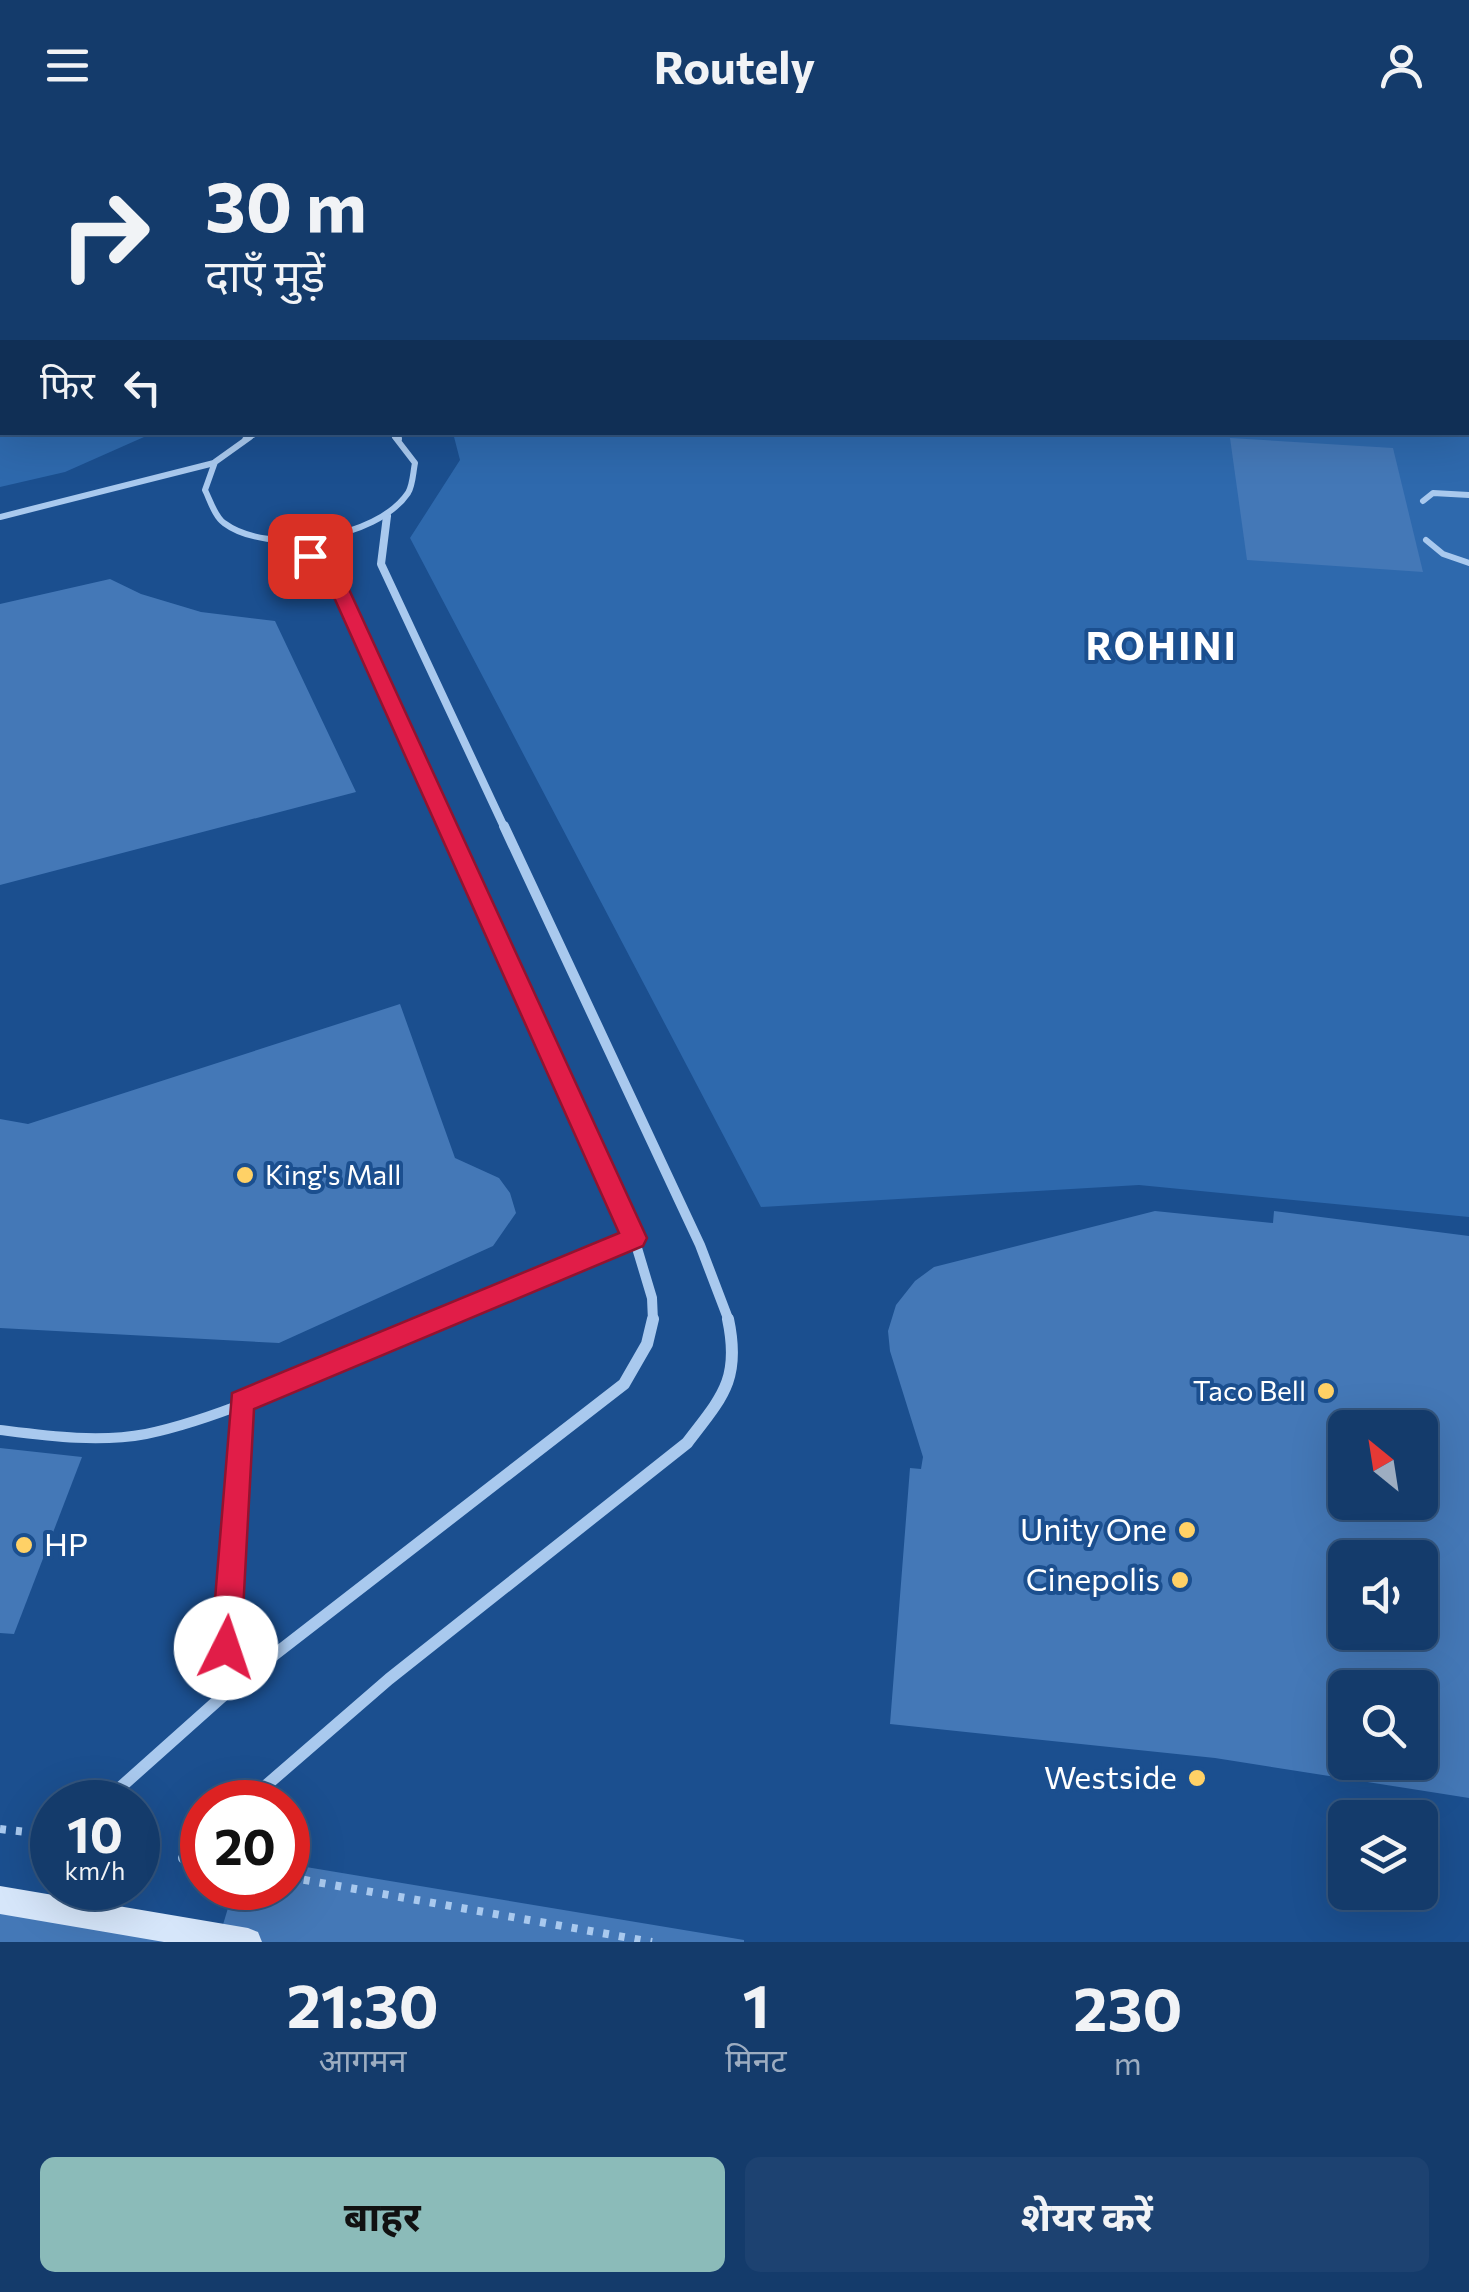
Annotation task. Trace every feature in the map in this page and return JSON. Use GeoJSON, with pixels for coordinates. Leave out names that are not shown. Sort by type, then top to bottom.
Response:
{"type":"FeatureCollection","features":[{"type":"Feature","properties":{"kind":"main road"},"geometry":{"type":"LineString","coordinates":[[0,1900],[248,1942]]}},
{"type":"Feature","properties":{"kind":"street"},"geometry":{"type":"LineString","coordinates":[[272,1780],[389,1679],[687,1442],[725,1396],[733,1342],[722,1293],[708,1261],[382,564],[386,516]]}},
{"type":"Feature","properties":{"kind":"street"},"geometry":{"type":"LineString","coordinates":[[129,1780],[234,1686],[624,1384],[651,1342],[656,1302],[634,1238],[332,572],[288,540]]}},
{"type":"Feature","properties":{"kind":"lane"},"geometry":{"type":"LineString","coordinates":[[253,435],[215,462],[204,486],[209,509],[230,528],[266,539],[288,540],[351,532],[386,516],[411,492],[418,467],[409,446],[398,436]]}},
{"type":"Feature","properties":{"kind":"lane"},"geometry":{"type":"LineString","coordinates":[[0,518],[215,462]]}},
{"type":"Feature","properties":{"kind":"lane"},"geometry":{"type":"LineString","coordinates":[[1422,500],[1433,494],[1469,495]]}},
{"type":"Feature","properties":{"kind":"lane"},"geometry":{"type":"LineString","coordinates":[[1426,540],[1443,554],[1469,564]]}},
{"type":"Feature","properties":{"kind":"lane"},"geometry":{"type":"LineString","coordinates":[[0,1430],[68,1439],[145,1434],[241,1402],[634,1238]]}},
{"type":"Feature","properties":{"kind":"lane"},"geometry":{"type":"LineString","coordinates":[[226,1648],[241,1402]]}},
{"type":"Feature","properties":{"kind":"path"},"geometry":{"type":"LineString","coordinates":[[0,1829],[30,1832]]}},
{"type":"Feature","properties":{"kind":"path"},"geometry":{"type":"LineString","coordinates":[[310,1880],[652,1942]]}},
{"type":"Feature","properties":{"kind":"shaded area"},"geometry":{"type":"Polygon","coordinates":[[[0,435],[148,435],[65,472],[0,487],[0,435]]]}},
{"type":"Feature","properties":{"kind":"shaded area"},"geometry":{"type":"Polygon","coordinates":[[[454,435],[1469,435],[1469,1217],[1139,1185],[761,1207],[410,538],[460,460],[454,435]]]}},
{"type":"Feature","properties":{"kind":"building"},"geometry":{"type":"Polygon","coordinates":[[[1230,438],[1393,448],[1423,572],[1247,560],[1230,438]]]}},
{"type":"Feature","properties":{"kind":"building"},"geometry":{"type":"Polygon","coordinates":[[[110,579],[141,594],[201,612],[275,621],[356,792],[0,885],[0,604],[110,579]]]}},
{"type":"Feature","properties":{"kind":"building","name":"King's Mall"},"geometry":{"type":"Polygon","coordinates":[[[400,1004],[455,1158],[499,1178],[510,1193],[516,1213],[493,1246],[279,1343],[0,1328],[0,1119],[28,1124],[400,1004]]]}},
{"type":"Feature","properties":{"kind":"building","name":"Unity One"},"geometry":{"type":"Polygon","coordinates":[[[1155,1211],[1273,1223],[1274,1211],[1469,1236],[1469,1798],[1355,1780],[1438,1780],[1438,1670],[1328,1670],[1328,1776],[1215,1758],[890,1724],[910,1468],[921,1469],[923,1457],[890,1351],[888,1331],[896,1305],[915,1281],[934,1267],[1155,1211]]]}},
{"type":"Feature","properties":{"kind":"building","name":"HP"},"geometry":{"type":"Polygon","coordinates":[[[0,1448],[82,1457],[14,1634],[0,1633],[0,1448]]]}},
{"type":"Feature","properties":{"kind":"building"},"geometry":{"type":"Polygon","coordinates":[[[310,1868],[744,1942],[0,1942],[0,1890],[30,1895],[30,1910],[117,1910],[222,1928],[227,1910],[310,1910],[310,1868]]]}},
{"type":"Feature","properties":{"kind":"place","name":"King's Mall"},"geometry":{"type":"Point","coordinates":[245,1175]}},
{"type":"Feature","properties":{"kind":"place","name":"Taco Bell"},"geometry":{"type":"Point","coordinates":[1326,1391]}},
{"type":"Feature","properties":{"kind":"place","name":"Unity One"},"geometry":{"type":"Point","coordinates":[1187,1530]}},
{"type":"Feature","properties":{"kind":"place","name":"HP"},"geometry":{"type":"Point","coordinates":[24,1545]}},
{"type":"Feature","properties":{"kind":"place","name":"Cinepolis"},"geometry":{"type":"Point","coordinates":[1180,1580]}},
{"type":"Feature","properties":{"kind":"place","name":"Westside"},"geometry":{"type":"Point","coordinates":[1197,1778]}},
{"type":"Feature","properties":{"kind":"district","name":"ROHINI"},"geometry":{"type":"Point","coordinates":[1162,647]}},
{"type":"Feature","properties":{"kind":"route"},"geometry":{"type":"LineString","coordinates":[[226,1648],[241,1402],[634,1238],[332,572],[310,556]]}}]}
